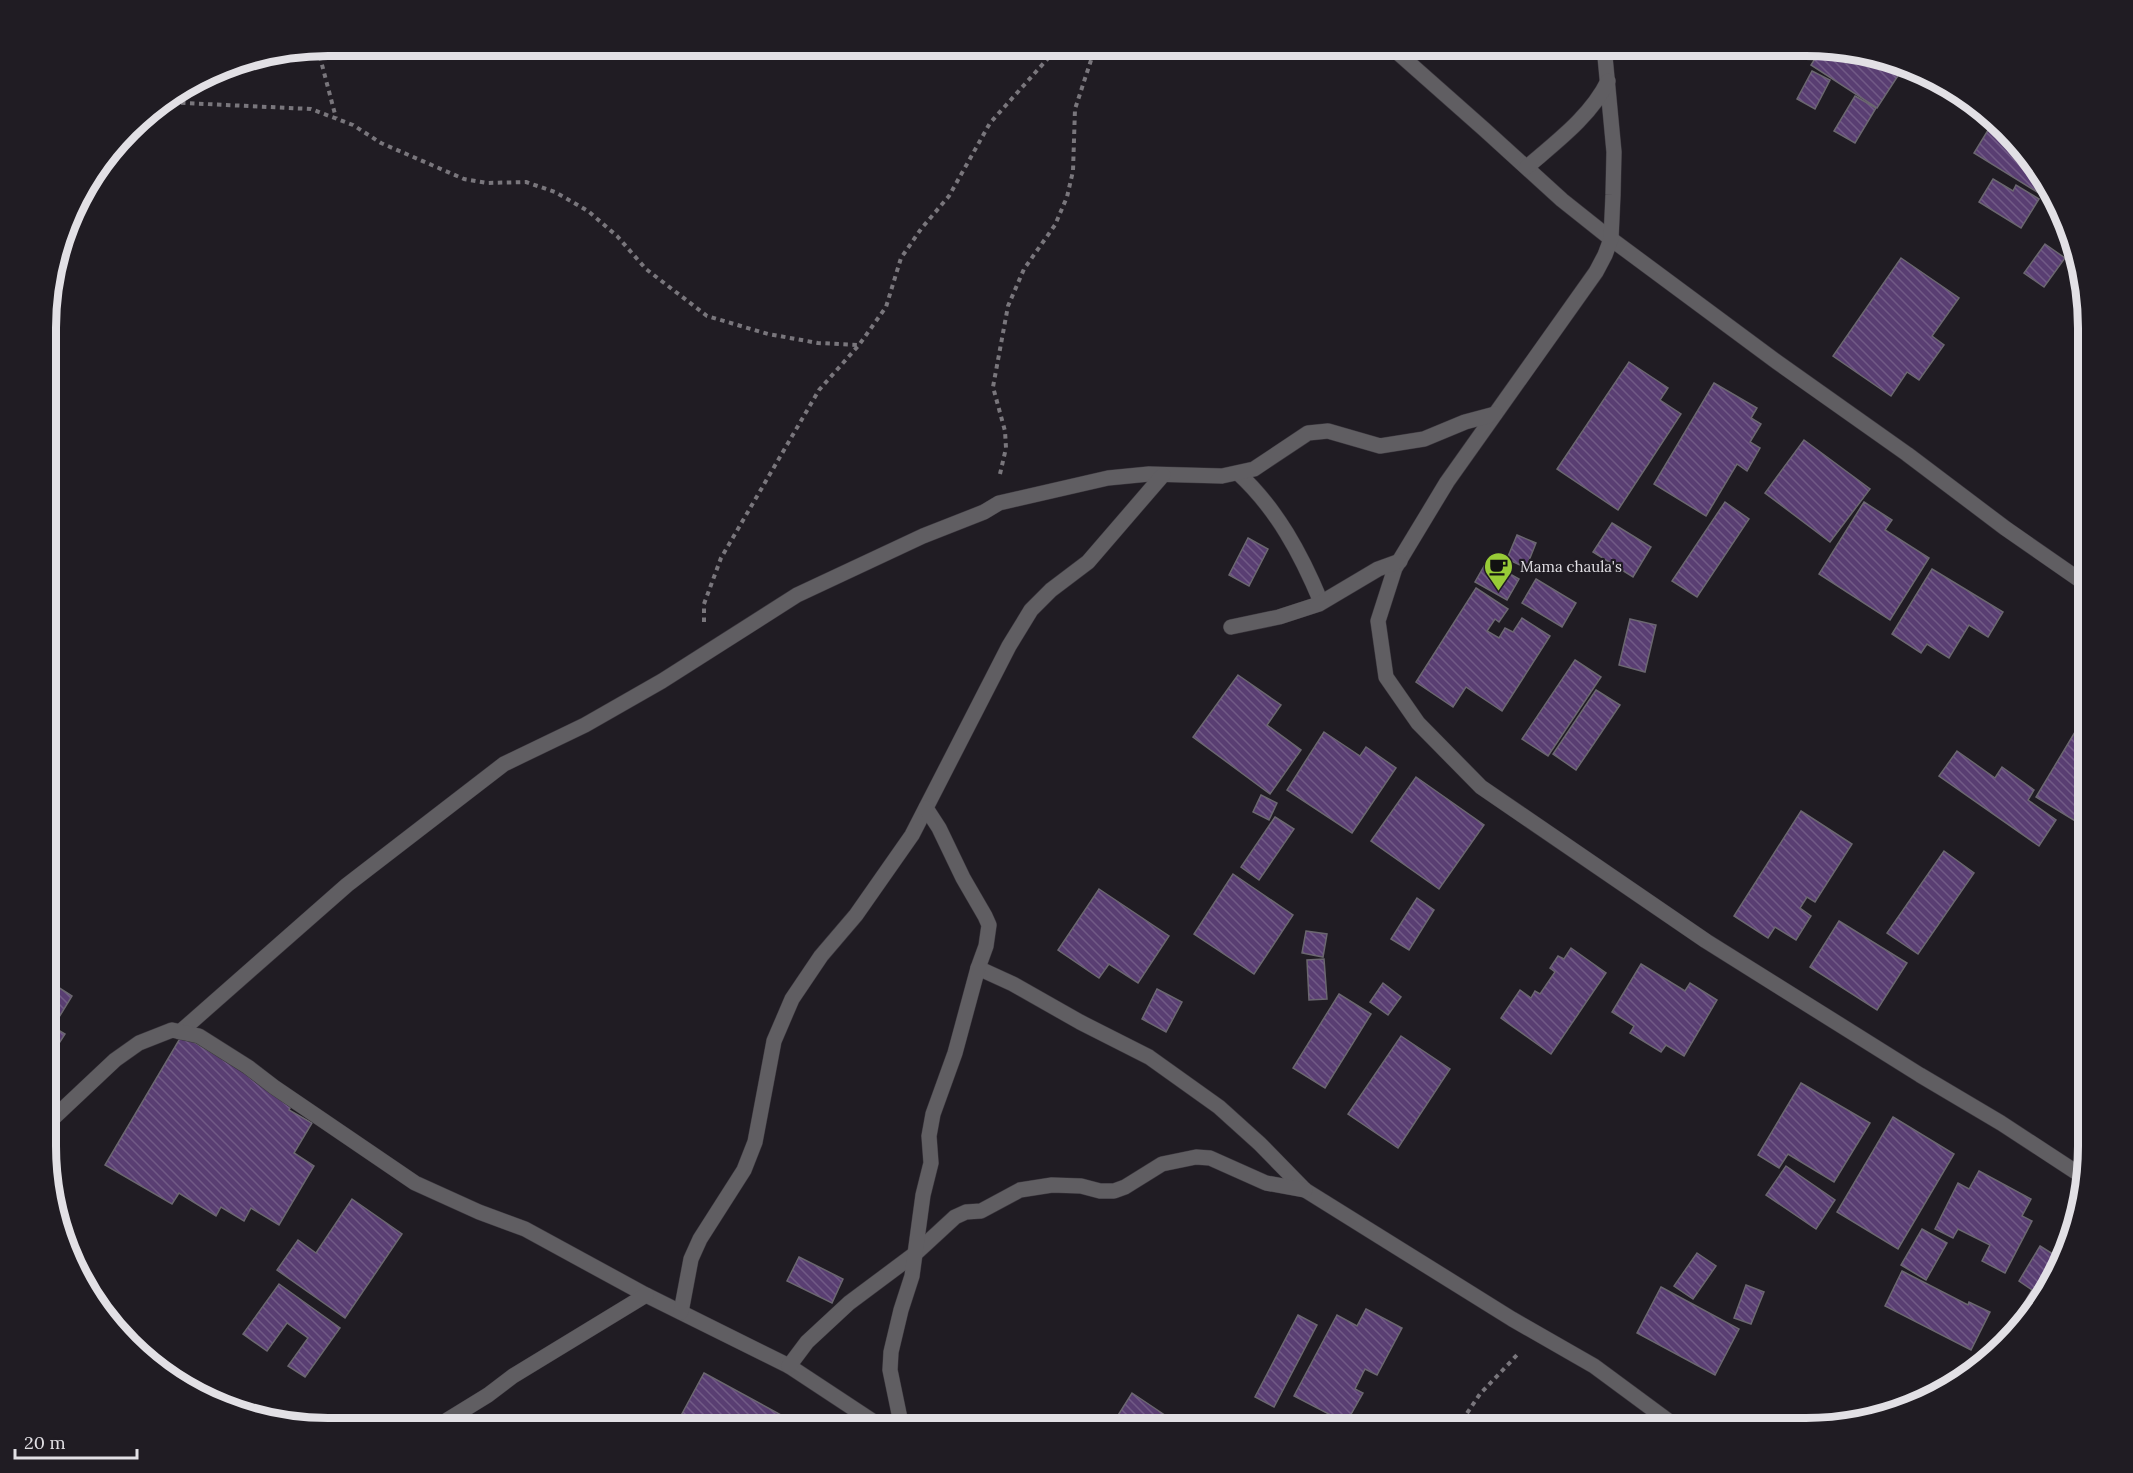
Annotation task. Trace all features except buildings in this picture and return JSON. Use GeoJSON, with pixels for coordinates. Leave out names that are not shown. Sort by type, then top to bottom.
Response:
{"type":"FeatureCollection","features":[{"type":"Feature","properties":{"kind":"street"},"geometry":{"type":"LineString","coordinates":[[1401,56],[1562,200],[1611,239],[2005,528],[2078,579]]}},
{"type":"Feature","properties":{"kind":"street"},"geometry":{"type":"LineString","coordinates":[[1605,56],[1614,152],[1611,239],[1596,272],[1447,482],[1395,568],[1378,621],[1386,677],[1418,723],[1481,787],[1706,941],[2001,1123],[2076,1172]]}},
{"type":"Feature","properties":{"kind":"street"},"geometry":{"type":"LineString","coordinates":[[1527,167],[1556,143],[1583,115],[1601,94],[1608,80]]}},
{"type":"Feature","properties":{"kind":"street"},"geometry":{"type":"LineString","coordinates":[[180,1032],[347,885],[504,764],[585,725],[703,655],[797,595],[923,536],[984,512],[999,503],[1108,478],[1163,474],[1222,476],[1238,473],[1254,469],[1308,433],[1329,431],[1380,446],[1424,439],[1465,422],[1495,414]]}},
{"type":"Feature","properties":{"kind":"street"},"geometry":{"type":"LineString","coordinates":[[1238,473],[1254,487],[1282,523],[1306,566],[1321,602]]}},
{"type":"Feature","properties":{"kind":"street"},"geometry":{"type":"LineString","coordinates":[[681,1312],[691,1259],[700,1239],[744,1170],[756,1142],[774,1041],[792,999],[821,956],[856,915],[912,835],[1031,610],[1051,590],[1088,562],[1163,474]]}},
{"type":"Feature","properties":{"kind":"street"},"geometry":{"type":"LineString","coordinates":[[1231,627],[1279,617],[1321,602],[1378,569],[1400,561]]}},
{"type":"Feature","properties":{"kind":"street"},"geometry":{"type":"LineString","coordinates":[[900,1418],[890,1361],[893,1339],[912,1276],[916,1253],[923,1195],[931,1163],[929,1136],[933,1114],[955,1053],[986,946],[989,925],[939,828],[926,808]]}},
{"type":"Feature","properties":{"kind":"street"},"geometry":{"type":"LineString","coordinates":[[978,968],[1013,984],[1149,1057],[1219,1107],[1260,1144],[1305,1190],[1594,1366],[1664,1418]]}},
{"type":"Feature","properties":{"kind":"street"},"geometry":{"type":"LineString","coordinates":[[56,1116],[115,1060],[139,1043],[172,1030],[199,1036],[248,1067],[415,1183],[479,1212],[525,1229],[646,1295],[789,1366],[868,1418]]}},
{"type":"Feature","properties":{"kind":"street"},"geometry":{"type":"LineString","coordinates":[[789,1366],[807,1342],[849,1303],[916,1253],[955,1216],[966,1212],[981,1211],[1020,1190],[1052,1185],[1114,1191],[1125,1187],[1161,1164],[1178,1160],[1210,1158],[1266,1183],[1305,1190]]}},
{"type":"Feature","properties":{"kind":"street"},"geometry":{"type":"LineString","coordinates":[[451,1418],[513,1376],[646,1295]]}},
{"type":"Feature","properties":{"kind":"path"},"geometry":{"type":"LineString","coordinates":[[321,56],[336,118]]}},
{"type":"Feature","properties":{"kind":"path"},"geometry":{"type":"LineString","coordinates":[[703,655],[704,604],[721,558],[819,390],[859,345],[886,307],[902,258],[921,229],[949,196],[990,123],[1050,56]]}},
{"type":"Feature","properties":{"kind":"path"},"geometry":{"type":"LineString","coordinates":[[984,512],[1002,468],[1005,447],[1005,431],[993,387],[1008,306],[1024,269],[1055,225],[1067,197],[1072,171],[1075,109],[1092,56]]}},
{"type":"Feature","properties":{"kind":"path"},"geometry":{"type":"LineString","coordinates":[[175,103],[311,109],[353,125],[381,143],[464,179],[487,183],[526,182],[555,192],[588,211],[617,236],[646,269],[708,316],[768,334],[818,343],[859,345]]}},
{"type":"Feature","properties":{"kind":"path"},"geometry":{"type":"LineString","coordinates":[[1462,1418],[1504,1367],[1540,1335]]}},
{"type":"Feature","properties":{"kind":"place","name":"Mama chaula's"},"geometry":{"type":"Point","coordinates":[1499,592]}}]}
